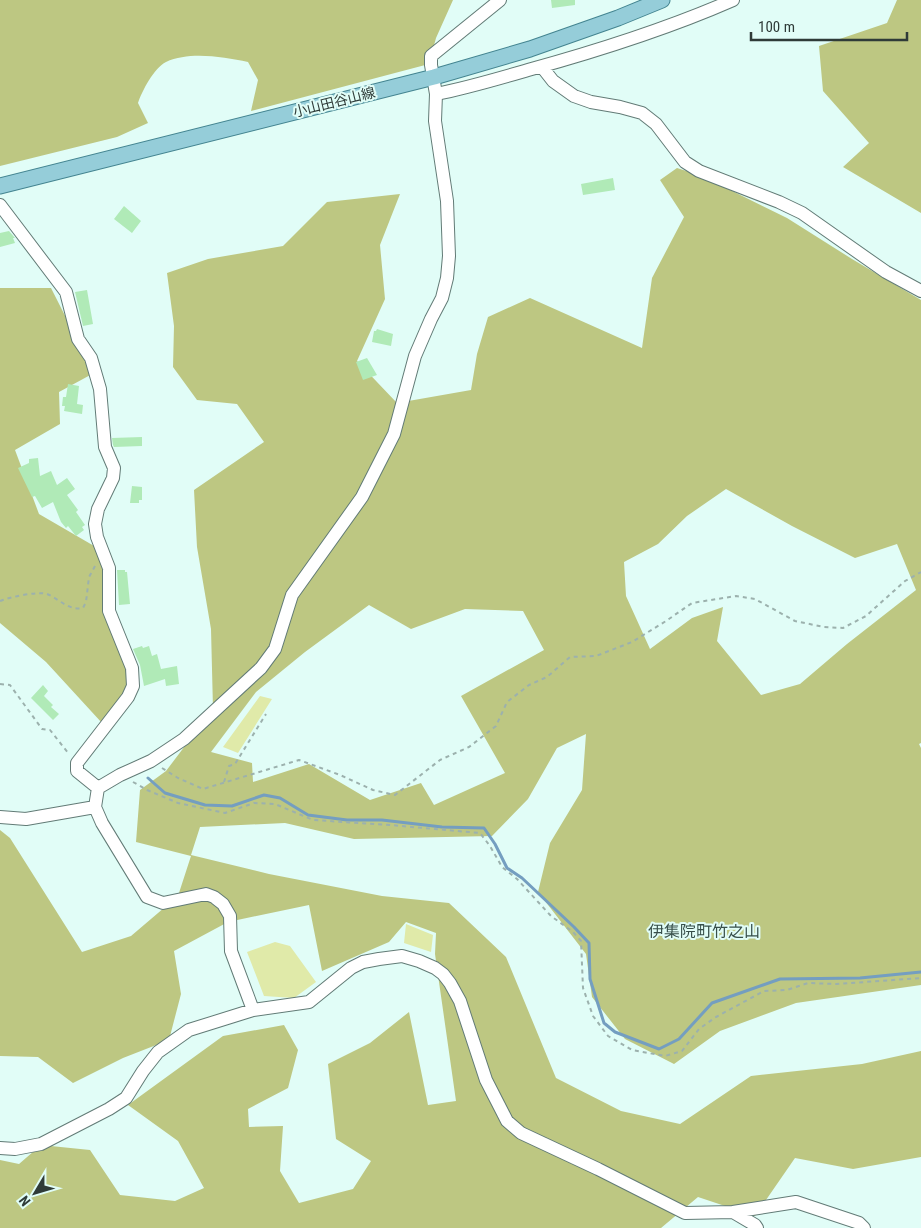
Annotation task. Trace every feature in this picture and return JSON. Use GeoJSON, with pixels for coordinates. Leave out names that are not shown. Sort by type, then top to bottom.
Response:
{"type":"FeatureCollection","features":[{"type":"Feature","properties":{"kind":"main road","name":"小山田谷山線"},"geometry":{"type":"LineString","coordinates":[[0,186],[434,77],[530,49],[618,18],[662,0]]}},
{"type":"Feature","properties":{"kind":"street"},"geometry":{"type":"LineString","coordinates":[[253,1010],[231,951],[230,916],[222,904],[214,897],[206,894],[163,903],[147,897],[102,823],[95,807],[98,788],[120,774],[151,761],[184,739],[261,668],[275,649],[292,594],[362,497],[394,434],[415,356],[430,319],[442,298],[447,278],[449,229],[435,121],[436,94],[431,65],[432,56],[500,0]]}},
{"type":"Feature","properties":{"kind":"street"},"geometry":{"type":"LineString","coordinates":[[436,94],[542,67],[672,23],[733,0]]}},
{"type":"Feature","properties":{"kind":"street"},"geometry":{"type":"LineString","coordinates":[[542,67],[553,80],[574,96],[591,102],[642,113],[656,124],[685,162],[699,171],[779,202],[802,213],[886,272],[921,291]]}},
{"type":"Feature","properties":{"kind":"street"},"geometry":{"type":"LineString","coordinates":[[0,205],[66,292],[78,339],[91,358],[100,389],[105,447],[114,468],[113,478],[98,509],[95,524],[96,537],[109,568],[109,611],[132,668],[133,686],[128,697],[76,763],[78,771],[98,788]]}},
{"type":"Feature","properties":{"kind":"street"},"geometry":{"type":"LineString","coordinates":[[0,817],[26,819],[95,807]]}},
{"type":"Feature","properties":{"kind":"street"},"geometry":{"type":"LineString","coordinates":[[0,1148],[41,1144],[80,1125],[126,1098],[158,1052],[189,1030],[253,1010],[309,1002],[351,968],[363,962],[402,956],[439,970],[450,983],[460,1001],[486,1080],[507,1121],[521,1133],[685,1213],[733,1212],[796,1202],[859,1223],[864,1228]]}},
{"type":"Feature","properties":{"kind":"street"},"geometry":{"type":"LineString","coordinates":[[733,1212],[756,1225],[757,1228]]}},
{"type":"Feature","properties":{"kind":"path"},"geometry":{"type":"LineString","coordinates":[[0,600],[46,593],[61,603],[78,609],[83,608],[86,602],[89,577],[103,554]]}},
{"type":"Feature","properties":{"kind":"path"},"geometry":{"type":"LineString","coordinates":[[151,761],[178,778],[202,789],[299,760],[340,775],[373,790],[395,795],[440,760],[469,746],[496,726],[507,702],[529,686],[547,677],[570,657],[596,656],[632,642],[692,603],[736,596],[755,600],[795,620],[824,627],[843,628],[866,616],[905,581],[921,572]]}},
{"type":"Feature","properties":{"kind":"path"},"geometry":{"type":"LineString","coordinates":[[0,684],[10,685],[42,729],[50,730],[76,763]]}},
{"type":"Feature","properties":{"kind":"path"},"geometry":{"type":"LineString","coordinates":[[224,782],[229,766],[235,764],[266,714]]}},
{"type":"Feature","properties":{"kind":"path"},"geometry":{"type":"LineString","coordinates":[[120,774],[147,790],[178,803],[225,813],[254,803],[274,804],[313,820],[480,833],[502,866],[517,879],[551,916],[573,932],[581,941],[583,988],[593,1016],[608,1036],[632,1050],[665,1056],[682,1051],[699,1029],[716,1017],[764,991],[787,990],[808,982],[837,984],[921,978]]}},
{"type":"Feature","properties":{"kind":"green space"},"geometry":{"type":"Polygon","coordinates":[[[0,0],[453,0],[436,38],[429,64],[251,111],[258,80],[248,62],[207,56],[175,59],[166,62],[157,69],[140,98],[138,103],[148,123],[117,137],[0,166],[0,0]]]}},
{"type":"Feature","properties":{"kind":"green space"},"geometry":{"type":"Polygon","coordinates":[[[897,0],[921,0],[921,213],[843,167],[869,143],[823,91],[819,46],[887,23],[897,0]]]}},
{"type":"Feature","properties":{"kind":"green space"},"geometry":{"type":"Polygon","coordinates":[[[677,168],[702,176],[787,218],[921,300],[921,743],[919,744],[921,748],[921,985],[796,1003],[720,1031],[674,1064],[625,1039],[592,997],[586,954],[538,892],[550,843],[582,790],[586,734],[557,748],[528,799],[492,836],[354,839],[285,823],[200,827],[191,855],[269,874],[382,896],[449,903],[506,957],[556,1078],[621,1111],[680,1124],[751,1076],[862,1064],[921,1051],[921,1157],[853,1169],[795,1158],[755,1216],[698,1197],[661,1228],[0,1228],[0,1160],[19,1164],[41,1145],[90,1150],[120,1195],[175,1201],[204,1188],[178,1141],[128,1105],[223,1036],[284,1025],[298,1050],[288,1088],[248,1109],[249,1127],[283,1126],[280,1171],[299,1203],[353,1189],[371,1161],[336,1139],[328,1064],[370,1043],[409,1012],[428,1105],[456,1101],[435,954],[436,933],[406,922],[389,942],[322,971],[309,905],[228,922],[174,951],[181,994],[169,1040],[123,1058],[73,1083],[38,1057],[0,1056],[0,830],[10,838],[82,952],[131,936],[178,896],[191,856],[136,842],[140,790],[166,771],[213,709],[211,629],[197,547],[194,490],[264,442],[237,404],[197,400],[173,367],[174,326],[167,273],[208,259],[283,246],[327,202],[400,194],[380,245],[385,299],[357,361],[397,403],[471,390],[477,354],[488,317],[530,298],[642,348],[652,278],[684,217],[660,180],[677,168]],[[726,489],[687,516],[658,544],[624,562],[626,596],[650,649],[692,618],[723,607],[717,641],[761,695],[800,684],[916,590],[897,544],[855,558],[726,489]],[[369,605],[305,652],[256,692],[211,752],[252,763],[253,782],[309,764],[370,800],[421,783],[434,805],[505,773],[461,696],[544,650],[523,611],[465,609],[411,629],[369,605]]]}},
{"type":"Feature","properties":{"kind":"green space"},"geometry":{"type":"Polygon","coordinates":[[[0,288],[51,288],[94,373],[59,392],[60,424],[15,450],[39,514],[101,550],[115,617],[134,669],[131,701],[102,723],[46,662],[0,623],[0,288]]]}},
{"type":"Feature","properties":{"kind":"green space"},"geometry":{"type":"Polygon","coordinates":[[[260,696],[272,699],[238,753],[223,747],[260,696]]]}},
{"type":"Feature","properties":{"kind":"green space"},"geometry":{"type":"Polygon","coordinates":[[[406,924],[433,935],[431,952],[404,943],[406,924]]]}},
{"type":"Feature","properties":{"kind":"green space"},"geometry":{"type":"Polygon","coordinates":[[[275,942],[290,946],[316,982],[294,998],[264,996],[247,952],[275,942]]]}},
{"type":"Feature","properties":{"kind":"building"},"geometry":{"type":"Polygon","coordinates":[[[551,0],[575,0],[575,5],[552,8],[551,0]]]}},
{"type":"Feature","properties":{"kind":"building"},"geometry":{"type":"Polygon","coordinates":[[[613,178],[615,190],[583,195],[581,184],[613,178]]]}},
{"type":"Feature","properties":{"kind":"building"},"geometry":{"type":"Polygon","coordinates":[[[124,206],[141,221],[132,233],[114,219],[124,206]]]}},
{"type":"Feature","properties":{"kind":"building"},"geometry":{"type":"Polygon","coordinates":[[[9,231],[15,238],[13,238],[15,243],[0,247],[0,233],[9,231]]]}},
{"type":"Feature","properties":{"kind":"building"},"geometry":{"type":"Polygon","coordinates":[[[87,290],[93,324],[83,326],[75,292],[87,290]]]}},
{"type":"Feature","properties":{"kind":"building"},"geometry":{"type":"Polygon","coordinates":[[[377,329],[393,334],[391,346],[372,342],[374,331],[377,329]]]}},
{"type":"Feature","properties":{"kind":"building"},"geometry":{"type":"Polygon","coordinates":[[[367,358],[377,375],[363,380],[356,362],[367,358]]]}},
{"type":"Feature","properties":{"kind":"building"},"geometry":{"type":"Polygon","coordinates":[[[68,384],[79,386],[77,404],[83,405],[82,414],[64,411],[65,406],[62,406],[63,397],[66,397],[68,384]]]}},
{"type":"Feature","properties":{"kind":"building"},"geometry":{"type":"Polygon","coordinates":[[[142,437],[142,446],[114,447],[113,445],[112,438],[142,437]]]}},
{"type":"Feature","properties":{"kind":"building"},"geometry":{"type":"Polygon","coordinates":[[[38,458],[40,476],[51,471],[57,485],[67,478],[75,489],[67,495],[78,510],[76,512],[85,525],[82,527],[84,530],[76,536],[68,526],[66,528],[61,522],[53,502],[42,508],[35,496],[32,497],[18,468],[29,463],[29,459],[38,458]]]}},
{"type":"Feature","properties":{"kind":"building"},"geometry":{"type":"Polygon","coordinates":[[[132,486],[142,487],[142,500],[139,500],[139,503],[130,503],[132,486]]]}},
{"type":"Feature","properties":{"kind":"building"},"geometry":{"type":"Polygon","coordinates":[[[117,570],[125,570],[127,572],[130,604],[119,605],[117,570]]]}},
{"type":"Feature","properties":{"kind":"building"},"geometry":{"type":"Polygon","coordinates":[[[142,646],[143,648],[149,646],[152,656],[157,654],[161,669],[177,666],[179,684],[166,686],[165,679],[144,686],[140,665],[133,649],[142,646]]]}},
{"type":"Feature","properties":{"kind":"building"},"geometry":{"type":"Polygon","coordinates":[[[43,685],[48,691],[44,696],[53,705],[51,707],[59,714],[53,720],[31,698],[43,685]]]}},
{"type":"Feature","properties":{"kind":"waterway"},"geometry":{"type":"LineString","coordinates":[[148,778],[165,793],[205,805],[232,806],[264,795],[280,798],[308,815],[347,820],[382,820],[442,827],[484,828],[495,844],[507,868],[522,878],[589,943],[590,979],[604,1023],[615,1032],[659,1049],[679,1039],[712,1003],[780,979],[860,978],[921,972]]}},
{"type":"Feature","properties":{"kind":"district","name":"伊集院町竹之山"},"geometry":{"type":"Point","coordinates":[704,931]}}]}
